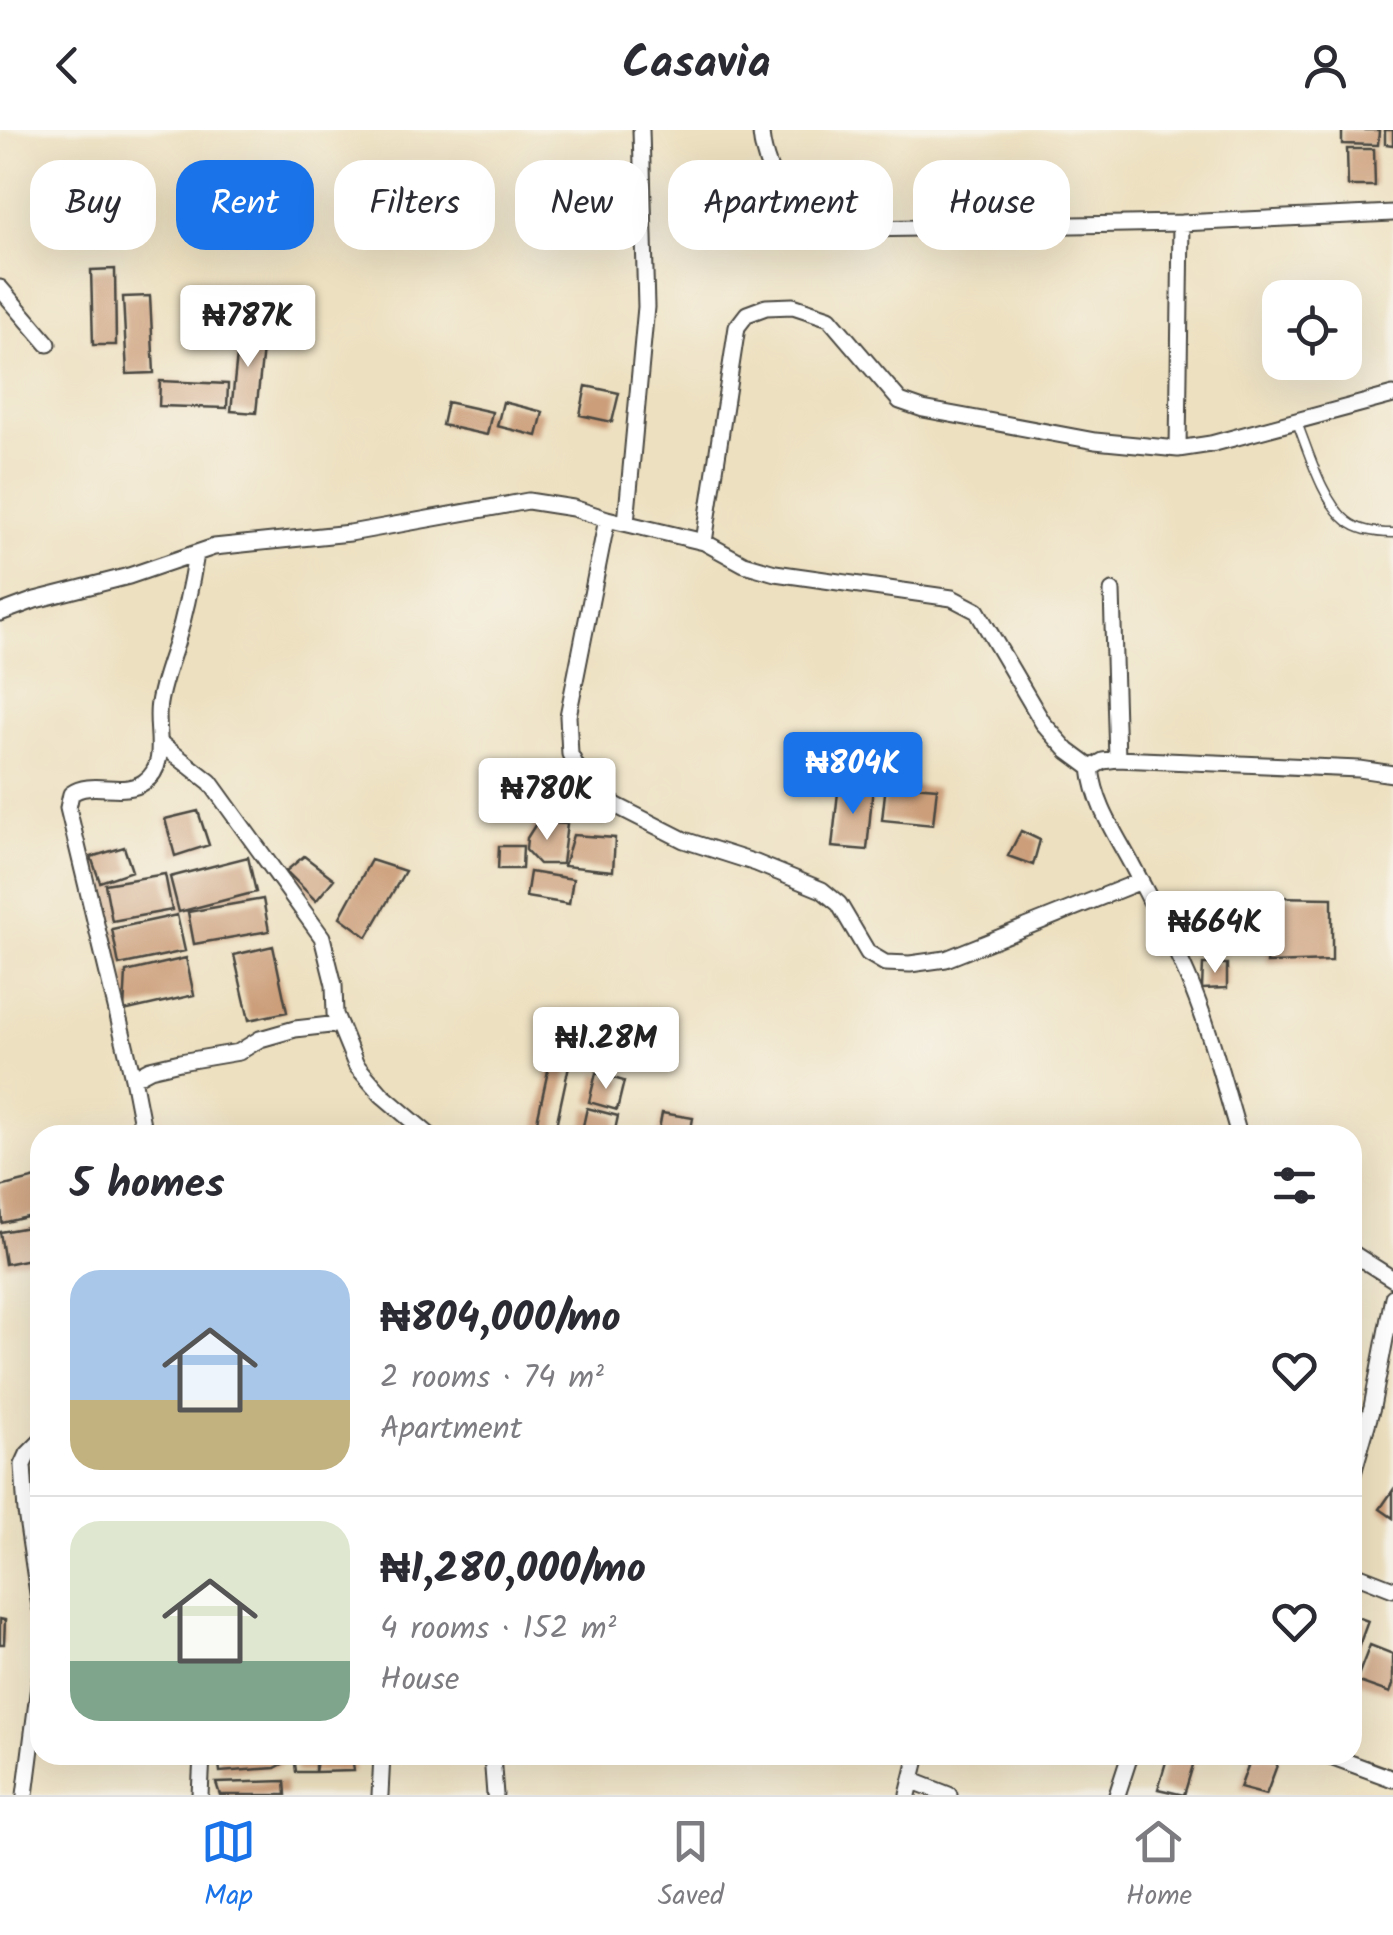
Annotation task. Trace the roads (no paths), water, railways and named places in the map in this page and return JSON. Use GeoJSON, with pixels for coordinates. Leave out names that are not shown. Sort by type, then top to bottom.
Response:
{"type":"FeatureCollection","features":[{"type":"Feature","properties":{"kind":"street"},"geometry":{"type":"LineString","coordinates":[[626,523],[646,306],[641,130]]}},
{"type":"Feature","properties":{"kind":"street"},"geometry":{"type":"LineString","coordinates":[[762,130],[762,142],[784,198],[806,223],[827,233],[1393,214]]}},
{"type":"Feature","properties":{"kind":"street"},"geometry":{"type":"LineString","coordinates":[[1178,448],[1181,223]]}},
{"type":"Feature","properties":{"kind":"street"},"geometry":{"type":"LineString","coordinates":[[0,288],[48,344]]}},
{"type":"Feature","properties":{"kind":"street"},"geometry":{"type":"LineString","coordinates":[[704,542],[737,327],[747,314],[766,307],[793,306],[829,318],[900,400],[923,409],[1095,441],[1178,448],[1211,444],[1393,394]]}},
{"type":"Feature","properties":{"kind":"street"},"geometry":{"type":"LineString","coordinates":[[0,614],[214,547],[366,531],[528,501],[573,508],[704,542],[744,564],[776,574],[952,598],[977,611],[1043,722],[1068,751],[1091,768],[1100,808],[1186,974],[1211,1039],[1235,1125]]}},
{"type":"Feature","properties":{"kind":"street"},"geometry":{"type":"LineString","coordinates":[[607,519],[568,716],[570,754],[584,782],[616,806],[684,840],[822,890],[839,904],[868,954],[885,962],[910,964],[946,959],[1141,881]]}},
{"type":"Feature","properties":{"kind":"street"},"geometry":{"type":"LineString","coordinates":[[142,1125],[68,808],[71,794],[80,787],[136,787],[154,772],[160,743],[158,706],[190,592],[196,554]]}},
{"type":"Feature","properties":{"kind":"street"},"geometry":{"type":"LineString","coordinates":[[1112,591],[1117,759]]}},
{"type":"Feature","properties":{"kind":"street"},"geometry":{"type":"LineString","coordinates":[[160,743],[210,782],[322,937],[334,985],[335,1014],[356,1064],[382,1095],[417,1125]]}},
{"type":"Feature","properties":{"kind":"street"},"geometry":{"type":"LineString","coordinates":[[1091,768],[1117,759],[1359,769],[1393,774]]}},
{"type":"Feature","properties":{"kind":"street"},"geometry":{"type":"LineString","coordinates":[[133,1078],[150,1069],[239,1052],[260,1038],[339,1024]]}},
{"type":"Feature","properties":{"kind":"street"},"geometry":{"type":"LineString","coordinates":[[1362,1260],[1393,1279]]}},
{"type":"Feature","properties":{"kind":"street"},"geometry":{"type":"LineString","coordinates":[[1362,1442],[1393,1297]]}},
{"type":"Feature","properties":{"kind":"street"},"geometry":{"type":"LineString","coordinates":[[30,1452],[23,1465],[30,1539]]}},
{"type":"Feature","properties":{"kind":"street"},"geometry":{"type":"LineString","coordinates":[[1362,1577],[1393,1590]]}},
{"type":"Feature","properties":{"kind":"street"},"geometry":{"type":"LineString","coordinates":[[25,1795],[30,1756]]}},
{"type":"Feature","properties":{"kind":"street"},"geometry":{"type":"LineString","coordinates":[[200,1795],[202,1765]]}},
{"type":"Feature","properties":{"kind":"street"},"geometry":{"type":"LineString","coordinates":[[380,1795],[382,1765]]}},
{"type":"Feature","properties":{"kind":"street"},"geometry":{"type":"LineString","coordinates":[[493,1765],[495,1795]]}},
{"type":"Feature","properties":{"kind":"street"},"geometry":{"type":"LineString","coordinates":[[1117,1795],[1127,1765]]}},
{"type":"Feature","properties":{"kind":"street"},"geometry":{"type":"LineString","coordinates":[[1355,1765],[1393,1779]]}},
{"type":"Feature","properties":{"kind":"street"},"geometry":{"type":"LineString","coordinates":[[911,1788],[949,1795]]}},
{"type":"Feature","properties":{"kind":"lane"},"geometry":{"type":"LineString","coordinates":[[1296,420],[1328,498],[1348,522],[1374,532],[1393,533]]}}]}
